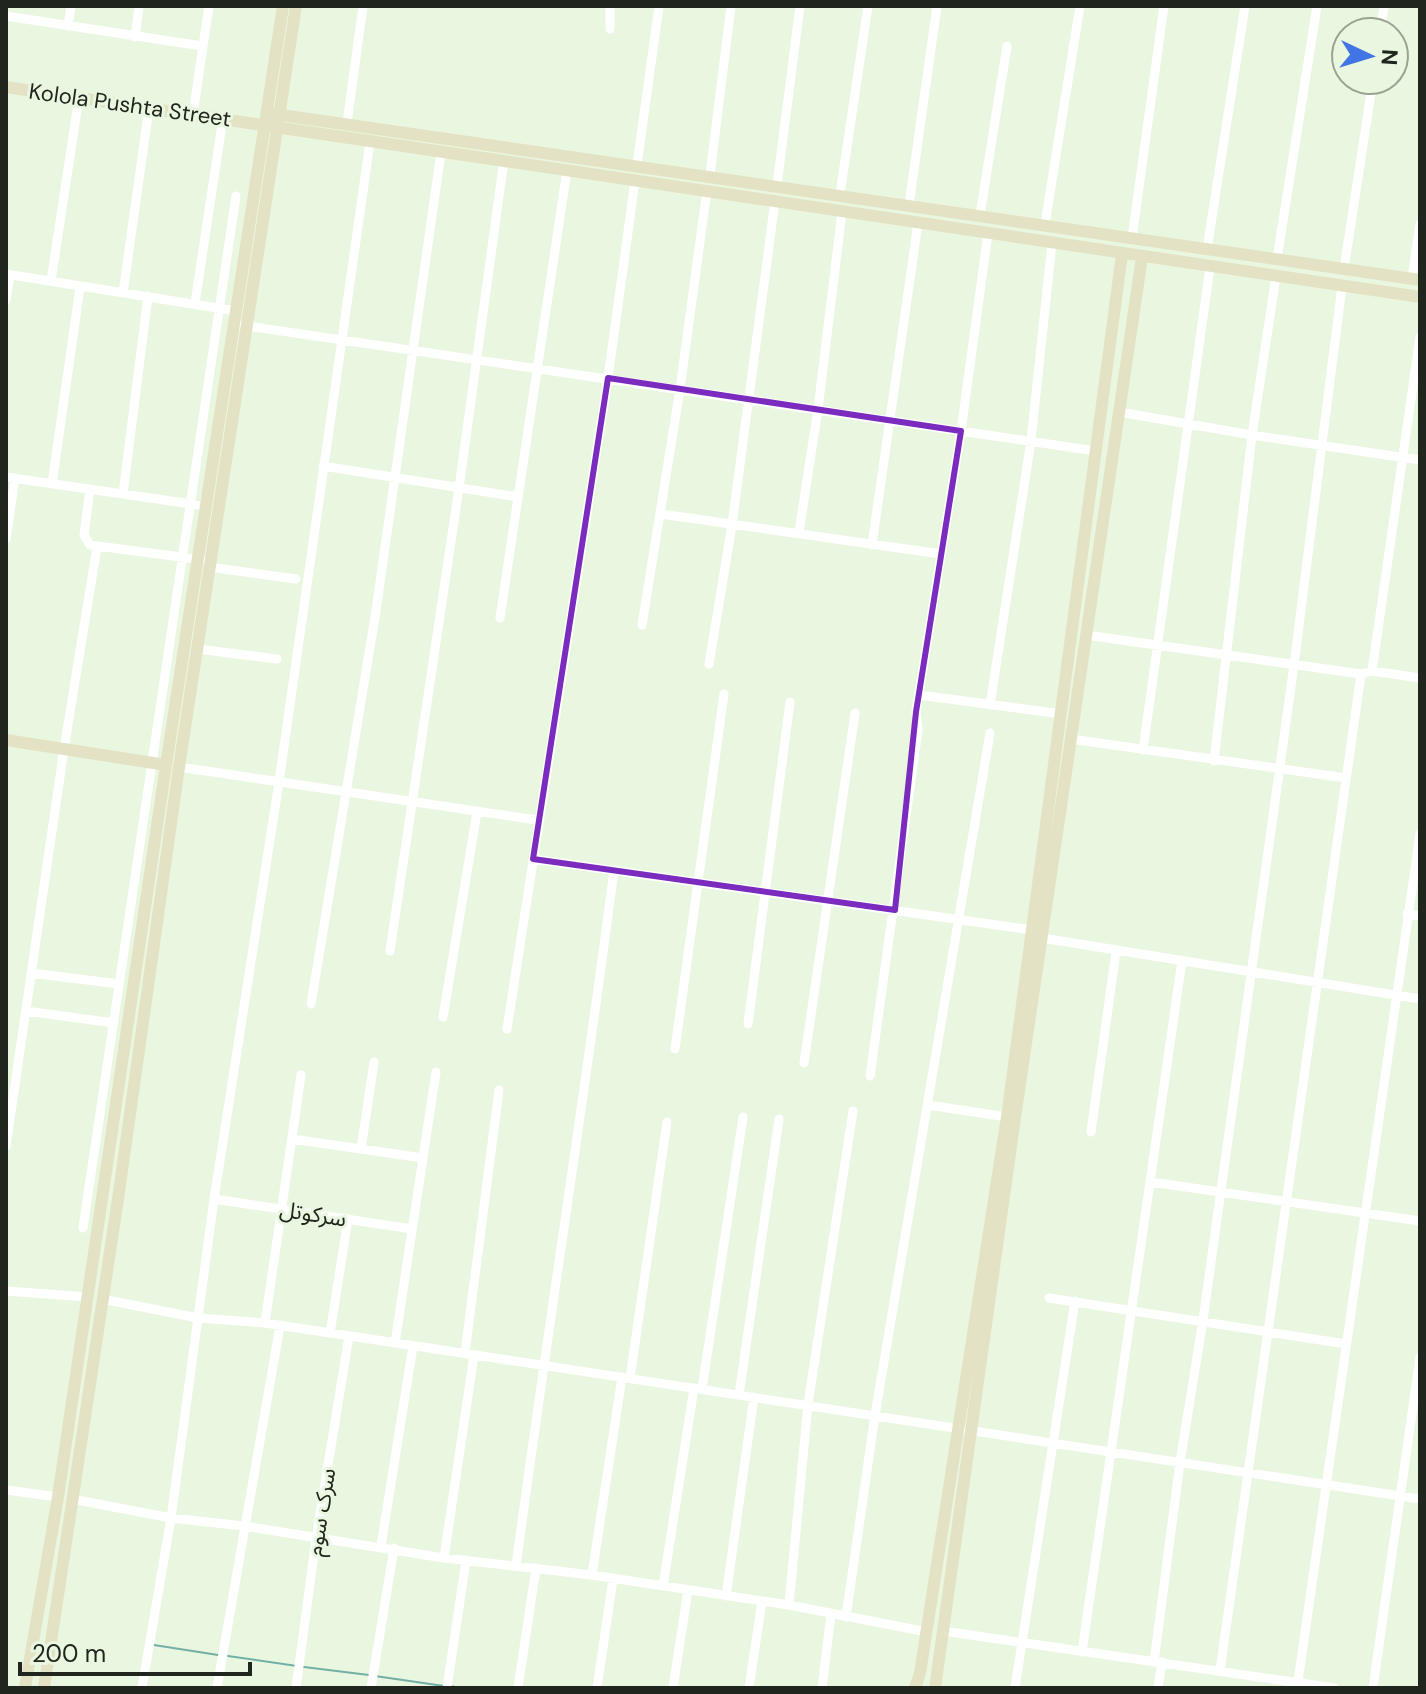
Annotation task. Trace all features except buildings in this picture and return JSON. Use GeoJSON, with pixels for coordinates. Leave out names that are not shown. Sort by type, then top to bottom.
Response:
{"type":"FeatureCollection","features":[{"type":"Feature","properties":{"kind":"main road"},"geometry":{"type":"LineString","coordinates":[[44,1688],[72,1499],[95,1298],[111,1198],[166,765],[181,710],[206,563],[240,325],[236,311],[260,125],[267,113],[283,6]]}},
{"type":"Feature","properties":{"kind":"main road"},"geometry":{"type":"LineString","coordinates":[[187,674],[197,649],[206,563],[205,506],[279,128],[296,6]]}},
{"type":"Feature","properties":{"kind":"main road","name":"Kolola Pushta Street"},"geometry":{"type":"LineString","coordinates":[[6,88],[1420,297]]}},
{"type":"Feature","properties":{"kind":"main road"},"geometry":{"type":"LineString","coordinates":[[267,113],[1416,279]]}},
{"type":"Feature","properties":{"kind":"main road"},"geometry":{"type":"LineString","coordinates":[[611,177],[613,161]]}},
{"type":"Feature","properties":{"kind":"main road"},"geometry":{"type":"LineString","coordinates":[[655,183],[658,168]]}},
{"type":"Feature","properties":{"kind":"main road"},"geometry":{"type":"LineString","coordinates":[[915,1688],[965,1428],[1048,858],[1062,714],[1122,254]]}},
{"type":"Feature","properties":{"kind":"main road"},"geometry":{"type":"LineString","coordinates":[[1048,858],[1071,739],[1142,257]]}},
{"type":"Feature","properties":{"kind":"main road"},"geometry":{"type":"LineString","coordinates":[[6,740],[166,765]]}},
{"type":"Feature","properties":{"kind":"main road"},"geometry":{"type":"LineString","coordinates":[[935,1688],[965,1428],[1007,1117],[1037,934]]}},
{"type":"Feature","properties":{"kind":"main road"},"geometry":{"type":"LineString","coordinates":[[25,1688],[95,1298]]}},
{"type":"Feature","properties":{"kind":"street"},"geometry":{"type":"LineString","coordinates":[[68,26],[71,6]]}},
{"type":"Feature","properties":{"kind":"street"},"geometry":{"type":"LineString","coordinates":[[135,37],[139,6]]}},
{"type":"Feature","properties":{"kind":"street"},"geometry":{"type":"LineString","coordinates":[[193,114],[209,6]]}},
{"type":"Feature","properties":{"kind":"street"},"geometry":{"type":"LineString","coordinates":[[347,123],[363,6]]}},
{"type":"Feature","properties":{"kind":"street"},"geometry":{"type":"LineString","coordinates":[[610,6],[610,29]]}},
{"type":"Feature","properties":{"kind":"street"},"geometry":{"type":"LineString","coordinates":[[637,165],[659,6]]}},
{"type":"Feature","properties":{"kind":"street"},"geometry":{"type":"LineString","coordinates":[[710,175],[731,6]]}},
{"type":"Feature","properties":{"kind":"street"},"geometry":{"type":"LineString","coordinates":[[777,185],[800,6]]}},
{"type":"Feature","properties":{"kind":"street"},"geometry":{"type":"LineString","coordinates":[[840,194],[868,6]]}},
{"type":"Feature","properties":{"kind":"street"},"geometry":{"type":"LineString","coordinates":[[909,205],[937,6]]}},
{"type":"Feature","properties":{"kind":"street"},"geometry":{"type":"LineString","coordinates":[[1045,224],[1080,6]]}},
{"type":"Feature","properties":{"kind":"street"},"geometry":{"type":"LineString","coordinates":[[1132,238],[1164,6]]}},
{"type":"Feature","properties":{"kind":"street"},"geometry":{"type":"LineString","coordinates":[[1207,249],[1245,6]]}},
{"type":"Feature","properties":{"kind":"street"},"geometry":{"type":"LineString","coordinates":[[1277,259],[1317,6]]}},
{"type":"Feature","properties":{"kind":"street"},"geometry":{"type":"LineString","coordinates":[[6,16],[202,46]]}},
{"type":"Feature","properties":{"kind":"street"},"geometry":{"type":"LineString","coordinates":[[980,215],[1007,46]]}},
{"type":"Feature","properties":{"kind":"street"},"geometry":{"type":"LineString","coordinates":[[1344,269],[1371,96]]}},
{"type":"Feature","properties":{"kind":"street"},"geometry":{"type":"LineString","coordinates":[[51,281],[79,97]]}},
{"type":"Feature","properties":{"kind":"street"},"geometry":{"type":"LineString","coordinates":[[123,293],[149,108]]}},
{"type":"Feature","properties":{"kind":"street"},"geometry":{"type":"LineString","coordinates":[[195,303],[223,118]]}},
{"type":"Feature","properties":{"kind":"street"},"geometry":{"type":"LineString","coordinates":[[142,1688],[171,1518],[214,1199],[279,782],[370,142]]}},
{"type":"Feature","properties":{"kind":"street"},"geometry":{"type":"LineString","coordinates":[[311,1004],[394,478],[441,152]]}},
{"type":"Feature","properties":{"kind":"street"},"geometry":{"type":"LineString","coordinates":[[390,951],[504,160]]}},
{"type":"Feature","properties":{"kind":"street"},"geometry":{"type":"LineString","coordinates":[[500,618],[567,170]]}},
{"type":"Feature","properties":{"kind":"street"},"geometry":{"type":"LineString","coordinates":[[507,1029],[608,378],[635,181]]}},
{"type":"Feature","properties":{"kind":"street"},"geometry":{"type":"LineString","coordinates":[[642,625],[680,389],[707,190]]}},
{"type":"Feature","properties":{"kind":"street"},"geometry":{"type":"LineString","coordinates":[[83,1228],[119,984],[166,765],[183,558],[236,196]]}},
{"type":"Feature","properties":{"kind":"street"},"geometry":{"type":"LineString","coordinates":[[709,664],[732,525],[775,201]]}},
{"type":"Feature","properties":{"kind":"street"},"geometry":{"type":"LineString","coordinates":[[799,532],[818,409],[842,212]]}},
{"type":"Feature","properties":{"kind":"street"},"geometry":{"type":"LineString","coordinates":[[872,545],[918,223]]}},
{"type":"Feature","properties":{"kind":"street"},"geometry":{"type":"LineString","coordinates":[[1416,279],[1420,224]]}},
{"type":"Feature","properties":{"kind":"street"},"geometry":{"type":"LineString","coordinates":[[870,1076],[918,730],[916,712],[961,431],[988,233]]}},
{"type":"Feature","properties":{"kind":"street"},"geometry":{"type":"LineString","coordinates":[[990,705],[1031,441],[1052,243]]}},
{"type":"Feature","properties":{"kind":"street"},"geometry":{"type":"LineString","coordinates":[[1143,750],[1210,267]]}},
{"type":"Feature","properties":{"kind":"street"},"geometry":{"type":"LineString","coordinates":[[6,300],[8,274],[236,311]]}},
{"type":"Feature","properties":{"kind":"street"},"geometry":{"type":"LineString","coordinates":[[1214,761],[1252,435],[1276,276]]}},
{"type":"Feature","properties":{"kind":"street"},"geometry":{"type":"LineString","coordinates":[[1158,1688],[1158,1662],[1180,1462],[1203,1320],[1280,770],[1342,286]]}},
{"type":"Feature","properties":{"kind":"street"},"geometry":{"type":"LineString","coordinates":[[52,484],[80,287]]}},
{"type":"Feature","properties":{"kind":"street"},"geometry":{"type":"LineString","coordinates":[[123,494],[148,296]]}},
{"type":"Feature","properties":{"kind":"street"},"geometry":{"type":"LineString","coordinates":[[240,325],[1096,451]]}},
{"type":"Feature","properties":{"kind":"street"},"geometry":{"type":"LineString","coordinates":[[1372,671],[1420,337]]}},
{"type":"Feature","properties":{"kind":"street"},"geometry":{"type":"LineString","coordinates":[[1119,412],[1420,460]]}},
{"type":"Feature","properties":{"kind":"street"},"geometry":{"type":"LineString","coordinates":[[323,466],[518,497]]}},
{"type":"Feature","properties":{"kind":"street"},"geometry":{"type":"LineString","coordinates":[[6,539],[10,478],[205,506]]}},
{"type":"Feature","properties":{"kind":"street"},"geometry":{"type":"LineString","coordinates":[[90,489],[84,535],[87,542],[97,547],[183,558],[296,579]]}},
{"type":"Feature","properties":{"kind":"street"},"geometry":{"type":"LineString","coordinates":[[661,514],[941,554]]}},
{"type":"Feature","properties":{"kind":"street"},"geometry":{"type":"LineString","coordinates":[[6,1146],[97,547]]}},
{"type":"Feature","properties":{"kind":"street"},"geometry":{"type":"LineString","coordinates":[[1086,635],[1361,674],[1372,671],[1420,678]]}},
{"type":"Feature","properties":{"kind":"street"},"geometry":{"type":"LineString","coordinates":[[197,649],[277,659]]}},
{"type":"Feature","properties":{"kind":"street"},"geometry":{"type":"LineString","coordinates":[[1220,1671],[1361,674]]}},
{"type":"Feature","properties":{"kind":"street"},"geometry":{"type":"LineString","coordinates":[[675,1049],[724,694]]}},
{"type":"Feature","properties":{"kind":"street"},"geometry":{"type":"LineString","coordinates":[[919,695],[1062,714]]}},
{"type":"Feature","properties":{"kind":"street"},"geometry":{"type":"LineString","coordinates":[[748,1024],[790,702]]}},
{"type":"Feature","properties":{"kind":"street"},"geometry":{"type":"LineString","coordinates":[[804,1063],[855,713]]}},
{"type":"Feature","properties":{"kind":"street"},"geometry":{"type":"LineString","coordinates":[[846,1617],[875,1415],[990,733]]}},
{"type":"Feature","properties":{"kind":"street"},"geometry":{"type":"LineString","coordinates":[[1071,739],[1346,778]]}},
{"type":"Feature","properties":{"kind":"street"},"geometry":{"type":"LineString","coordinates":[[166,765],[537,820]]}},
{"type":"Feature","properties":{"kind":"street"},"geometry":{"type":"LineString","coordinates":[[443,1017],[477,812]]}},
{"type":"Feature","properties":{"kind":"street"},"geometry":{"type":"LineString","coordinates":[[1297,1685],[1420,834]]}},
{"type":"Feature","properties":{"kind":"street"},"geometry":{"type":"LineString","coordinates":[[533,859],[895,910],[1116,951],[1420,999]]}},
{"type":"Feature","properties":{"kind":"street"},"geometry":{"type":"LineString","coordinates":[[516,1566],[589,1066],[614,870]]}},
{"type":"Feature","properties":{"kind":"street"},"geometry":{"type":"LineString","coordinates":[[1407,914],[1420,916]]}},
{"type":"Feature","properties":{"kind":"street"},"geometry":{"type":"LineString","coordinates":[[1091,1132],[1116,951]]}},
{"type":"Feature","properties":{"kind":"street"},"geometry":{"type":"LineString","coordinates":[[1082,1652],[1182,961]]}},
{"type":"Feature","properties":{"kind":"street"},"geometry":{"type":"LineString","coordinates":[[31,973],[119,984]]}},
{"type":"Feature","properties":{"kind":"street"},"geometry":{"type":"LineString","coordinates":[[26,1011],[114,1023]]}},
{"type":"Feature","properties":{"kind":"street"},"geometry":{"type":"LineString","coordinates":[[361,1149],[374,1062]]}},
{"type":"Feature","properties":{"kind":"street"},"geometry":{"type":"LineString","coordinates":[[395,1343],[436,1072]]}},
{"type":"Feature","properties":{"kind":"street"},"geometry":{"type":"LineString","coordinates":[[265,1323],[301,1075]]}},
{"type":"Feature","properties":{"kind":"street"},"geometry":{"type":"LineString","coordinates":[[444,1558],[499,1090]]}},
{"type":"Feature","properties":{"kind":"street"},"geometry":{"type":"LineString","coordinates":[[928,1105],[1007,1117]]}},
{"type":"Feature","properties":{"kind":"street"},"geometry":{"type":"LineString","coordinates":[[789,1605],[808,1404],[853,1111]]}},
{"type":"Feature","properties":{"kind":"street"},"geometry":{"type":"LineString","coordinates":[[663,1586],[743,1117]]}},
{"type":"Feature","properties":{"kind":"street"},"geometry":{"type":"LineString","coordinates":[[739,1395],[779,1119]]}},
{"type":"Feature","properties":{"kind":"street"},"geometry":{"type":"LineString","coordinates":[[592,1575],[667,1122]]}},
{"type":"Feature","properties":{"kind":"street"},"geometry":{"type":"LineString","coordinates":[[292,1139],[423,1158]]}},
{"type":"Feature","properties":{"kind":"street"},"geometry":{"type":"LineString","coordinates":[[1151,1182],[1420,1221]]}},
{"type":"Feature","properties":{"kind":"street","name":"سرکوتل"},"geometry":{"type":"LineString","coordinates":[[214,1199],[412,1229]]}},
{"type":"Feature","properties":{"kind":"street"},"geometry":{"type":"LineString","coordinates":[[330,1333],[348,1219]]}},
{"type":"Feature","properties":{"kind":"street"},"geometry":{"type":"LineString","coordinates":[[6,1291],[95,1298],[198,1318],[265,1323],[1420,1499]]}},
{"type":"Feature","properties":{"kind":"street"},"geometry":{"type":"LineString","coordinates":[[1049,1298],[1346,1344]]}},
{"type":"Feature","properties":{"kind":"street"},"geometry":{"type":"LineString","coordinates":[[1015,1688],[1075,1301]]}},
{"type":"Feature","properties":{"kind":"street"},"geometry":{"type":"LineString","coordinates":[[217,1688],[280,1326]]}},
{"type":"Feature","properties":{"kind":"street","name":"سرک سوم"},"geometry":{"type":"LineString","coordinates":[[296,1688],[316,1539],[349,1336]]}},
{"type":"Feature","properties":{"kind":"street"},"geometry":{"type":"LineString","coordinates":[[381,1546],[413,1346]]}},
{"type":"Feature","properties":{"kind":"street"},"geometry":{"type":"LineString","coordinates":[[1373,1688],[1420,1357]]}},
{"type":"Feature","properties":{"kind":"street"},"geometry":{"type":"LineString","coordinates":[[726,1596],[754,1397]]}},
{"type":"Feature","properties":{"kind":"street"},"geometry":{"type":"LineString","coordinates":[[6,1490],[58,1497]]}},
{"type":"Feature","properties":{"kind":"street"},"geometry":{"type":"LineString","coordinates":[[72,1499],[171,1518],[789,1605],[927,1632]]}},
{"type":"Feature","properties":{"kind":"street"},"geometry":{"type":"LineString","coordinates":[[371,1688],[394,1548]]}},
{"type":"Feature","properties":{"kind":"street"},"geometry":{"type":"LineString","coordinates":[[447,1688],[466,1560]]}},
{"type":"Feature","properties":{"kind":"street"},"geometry":{"type":"LineString","coordinates":[[518,1688],[536,1568]]}},
{"type":"Feature","properties":{"kind":"street"},"geometry":{"type":"LineString","coordinates":[[597,1688],[613,1579]]}},
{"type":"Feature","properties":{"kind":"street"},"geometry":{"type":"LineString","coordinates":[[673,1688],[688,1590]]}},
{"type":"Feature","properties":{"kind":"street"},"geometry":{"type":"LineString","coordinates":[[749,1688],[762,1601]]}},
{"type":"Feature","properties":{"kind":"street"},"geometry":{"type":"LineString","coordinates":[[822,1688],[831,1614]]}},
{"type":"Feature","properties":{"kind":"street"},"geometry":{"type":"LineString","coordinates":[[943,1631],[1334,1688]]}},
{"type":"Feature","properties":{"kind":"highlighted area"},"geometry":{"type":"Polygon","coordinates":[[[608,378],[961,431],[916,712],[895,910],[533,859],[608,378]]]}},
{"type":"Feature","properties":{"kind":"waterway"},"geometry":{"type":"LineString","coordinates":[[154,1645],[218,1655]]}},
{"type":"Feature","properties":{"kind":"waterway"},"geometry":{"type":"LineString","coordinates":[[228,1656],[297,1666]]}},
{"type":"Feature","properties":{"kind":"waterway"},"geometry":{"type":"LineString","coordinates":[[304,1667],[369,1675]]}},
{"type":"Feature","properties":{"kind":"waterway"},"geometry":{"type":"LineString","coordinates":[[375,1676],[444,1686]]}},
{"type":"Feature","properties":{"kind":"waterway"},"geometry":{"type":"LineString","coordinates":[[450,1686],[461,1688]]}}]}
